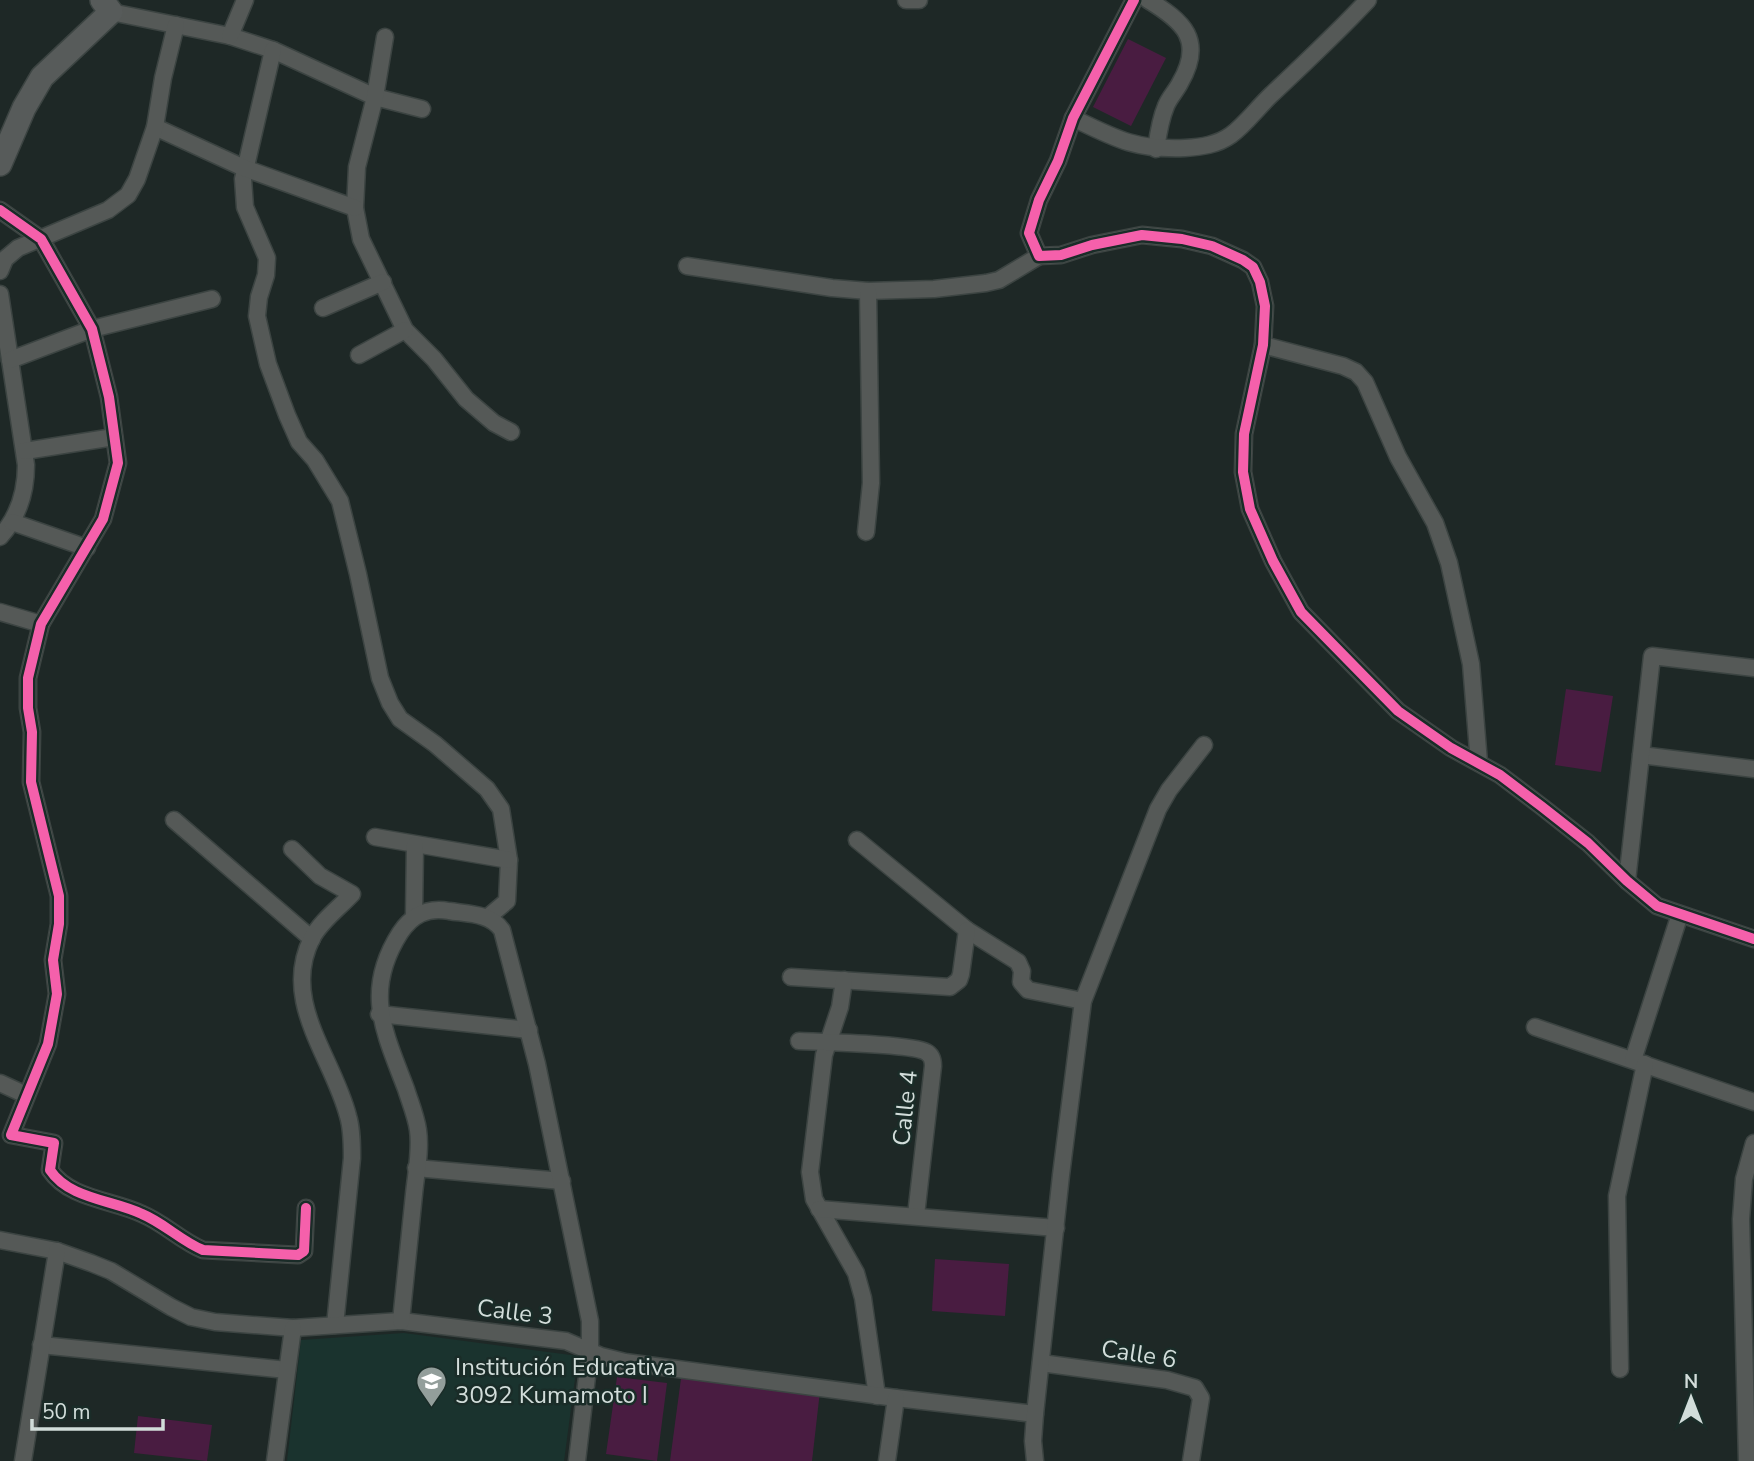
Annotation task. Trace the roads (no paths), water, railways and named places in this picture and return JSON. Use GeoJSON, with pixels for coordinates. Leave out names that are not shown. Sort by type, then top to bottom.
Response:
{"type":"FeatureCollection","features":[{"type":"Feature","properties":{"kind":"street"},"geometry":{"type":"LineString","coordinates":[[230,36],[245,0]]}},
{"type":"Feature","properties":{"kind":"street"},"geometry":{"type":"LineString","coordinates":[[906,0],[919,0]]}},
{"type":"Feature","properties":{"kind":"street"},"geometry":{"type":"LineString","coordinates":[[1039,256],[1030,233],[1039,200],[1058,161],[1073,118],[1134,0]]}},
{"type":"Feature","properties":{"kind":"street"},"geometry":{"type":"LineString","coordinates":[[1148,0],[1168,11],[1181,23],[1189,41],[1190,52],[1185,73],[1161,118],[1156,149]]}},
{"type":"Feature","properties":{"kind":"street"},"geometry":{"type":"LineString","coordinates":[[1073,118],[1123,142],[1156,149],[1210,145],[1230,136],[1334,37],[1368,0]]}},
{"type":"Feature","properties":{"kind":"street"},"geometry":{"type":"LineString","coordinates":[[0,164],[24,108],[42,77],[116,6],[176,25],[230,36],[273,50],[375,97],[422,109]]}},
{"type":"Feature","properties":{"kind":"street"},"geometry":{"type":"LineString","coordinates":[[0,271],[11,253],[119,204],[133,188],[155,127],[176,25]]}},
{"type":"Feature","properties":{"kind":"street"},"geometry":{"type":"LineString","coordinates":[[385,37],[375,97],[357,167],[355,208],[361,239],[405,330],[434,359],[466,399],[494,423],[511,432]]}},
{"type":"Feature","properties":{"kind":"street"},"geometry":{"type":"LineString","coordinates":[[273,50],[244,169],[243,193],[245,207],[267,258],[257,316],[265,352],[276,388],[299,442],[315,460],[340,501],[384,691],[400,719],[435,744],[497,801],[503,816],[509,860],[507,901],[488,917]]}},
{"type":"Feature","properties":{"kind":"street"},"geometry":{"type":"LineString","coordinates":[[155,127],[244,169],[355,208]]}},
{"type":"Feature","properties":{"kind":"street"},"geometry":{"type":"LineString","coordinates":[[0,210],[41,239],[92,329],[109,397],[118,463],[103,519],[41,624],[27,678],[32,732],[31,782],[59,896],[59,924],[53,960],[57,994],[48,1044],[11,1135],[54,1143],[50,1170],[67,1188],[143,1214],[203,1250],[298,1255],[304,1251],[306,1208]]}},
{"type":"Feature","properties":{"kind":"street"},"geometry":{"type":"LineString","coordinates":[[687,266],[868,291],[933,289],[986,283],[999,279],[1039,256],[1061,255],[1091,245],[1142,235],[1182,239],[1212,246],[1243,260],[1253,267],[1260,282],[1265,306],[1263,345],[1244,434],[1243,472],[1250,509],[1300,612],[1388,701],[1451,748],[1500,775],[1579,835],[1657,906],[1754,939]]}},
{"type":"Feature","properties":{"kind":"street"},"geometry":{"type":"LineString","coordinates":[[323,308],[383,282]]}},
{"type":"Feature","properties":{"kind":"street"},"geometry":{"type":"LineString","coordinates":[[866,532],[871,483],[868,291]]}},
{"type":"Feature","properties":{"kind":"street"},"geometry":{"type":"LineString","coordinates":[[0,294],[8,369],[25,451],[26,479],[24,492],[12,522],[0,537]]}},
{"type":"Feature","properties":{"kind":"street"},"geometry":{"type":"LineString","coordinates":[[8,369],[92,329],[212,299]]}},
{"type":"Feature","properties":{"kind":"street"},"geometry":{"type":"LineString","coordinates":[[359,355],[405,330]]}},
{"type":"Feature","properties":{"kind":"street"},"geometry":{"type":"LineString","coordinates":[[1263,345],[1343,366],[1356,372],[1365,382],[1398,457],[1436,523],[1449,563],[1471,664],[1479,764]]}},
{"type":"Feature","properties":{"kind":"street"},"geometry":{"type":"LineString","coordinates":[[25,451],[114,436]]}},
{"type":"Feature","properties":{"kind":"street"},"geometry":{"type":"LineString","coordinates":[[12,522],[87,548]]}},
{"type":"Feature","properties":{"kind":"street"},"geometry":{"type":"LineString","coordinates":[[0,612],[41,624]]}},
{"type":"Feature","properties":{"kind":"street"},"geometry":{"type":"LineString","coordinates":[[1627,881],[1652,656],[1754,668]]}},
{"type":"Feature","properties":{"kind":"street"},"geometry":{"type":"LineString","coordinates":[[1035,1461],[1032,1441],[1083,1002],[1158,809],[1176,780],[1204,745]]}},
{"type":"Feature","properties":{"kind":"street"},"geometry":{"type":"LineString","coordinates":[[1641,755],[1754,769]]}},
{"type":"Feature","properties":{"kind":"street"},"geometry":{"type":"LineString","coordinates":[[174,820],[312,939]]}},
{"type":"Feature","properties":{"kind":"street"},"geometry":{"type":"LineString","coordinates":[[375,837],[509,860]]}},
{"type":"Feature","properties":{"kind":"street"},"geometry":{"type":"LineString","coordinates":[[857,839],[967,930],[1018,962],[1022,971],[1021,982],[1028,990],[1083,1002]]}},
{"type":"Feature","properties":{"kind":"street"},"geometry":{"type":"LineString","coordinates":[[414,916],[415,845]]}},
{"type":"Feature","properties":{"kind":"street"},"geometry":{"type":"LineString","coordinates":[[292,849],[320,876],[352,894],[312,939],[303,971],[303,992],[309,1026],[341,1095],[352,1139],[335,1325]]}},
{"type":"Feature","properties":{"kind":"street"},"geometry":{"type":"LineString","coordinates":[[401,1321],[418,1129],[379,1014],[380,975],[399,934],[414,916],[427,910],[440,909],[488,917],[498,925],[504,936],[529,1030],[590,1321],[590,1351],[577,1461]]}},
{"type":"Feature","properties":{"kind":"street"},"geometry":{"type":"LineString","coordinates":[[1620,1370],[1617,1196],[1639,1062],[1680,914]]}},
{"type":"Feature","properties":{"kind":"street"},"geometry":{"type":"LineString","coordinates":[[791,977],[950,987],[959,980],[961,974],[967,930]]}},
{"type":"Feature","properties":{"kind":"street"},"geometry":{"type":"LineString","coordinates":[[844,980],[840,1007],[827,1042],[810,1172],[811,1188],[819,1209],[856,1273],[863,1298],[877,1395]]}},
{"type":"Feature","properties":{"kind":"street"},"geometry":{"type":"LineString","coordinates":[[379,1014],[529,1030]]}},
{"type":"Feature","properties":{"kind":"street"},"geometry":{"type":"LineString","coordinates":[[1535,1027],[1754,1102]]}},
{"type":"Feature","properties":{"kind":"street","name":"Calle 4"},"geometry":{"type":"LineString","coordinates":[[799,1041],[917,1049],[925,1051],[932,1060],[916,1215]]}},
{"type":"Feature","properties":{"kind":"street"},"geometry":{"type":"LineString","coordinates":[[0,1083],[26,1094]]}},
{"type":"Feature","properties":{"kind":"street"},"geometry":{"type":"LineString","coordinates":[[1747,1461],[1741,1219],[1744,1179],[1754,1143]]}},
{"type":"Feature","properties":{"kind":"street"},"geometry":{"type":"LineString","coordinates":[[416,1168],[562,1181]]}},
{"type":"Feature","properties":{"kind":"street"},"geometry":{"type":"LineString","coordinates":[[819,1209],[1056,1228]]}},
{"type":"Feature","properties":{"kind":"street","name":"Calle 3"},"geometry":{"type":"LineString","coordinates":[[0,1240],[57,1251],[111,1272],[191,1317],[215,1322],[293,1328],[401,1321],[566,1341],[601,1356],[625,1362],[1035,1414]]}},
{"type":"Feature","properties":{"kind":"street"},"geometry":{"type":"LineString","coordinates":[[23,1461],[57,1251]]}},
{"type":"Feature","properties":{"kind":"street"},"geometry":{"type":"LineString","coordinates":[[275,1461],[293,1328]]}},
{"type":"Feature","properties":{"kind":"street"},"geometry":{"type":"LineString","coordinates":[[41,1346],[288,1370]]}},
{"type":"Feature","properties":{"kind":"street","name":"Calle 6"},"geometry":{"type":"LineString","coordinates":[[1041,1363],[1167,1380],[1195,1388],[1201,1398],[1191,1461]]}},
{"type":"Feature","properties":{"kind":"street"},"geometry":{"type":"LineString","coordinates":[[887,1461],[896,1398]]}},
{"type":"Feature","properties":{"kind":"place","name":"Institución Educativa 3092 Kumamoto I"},"geometry":{"type":"Point","coordinates":[432,1408]}}]}
